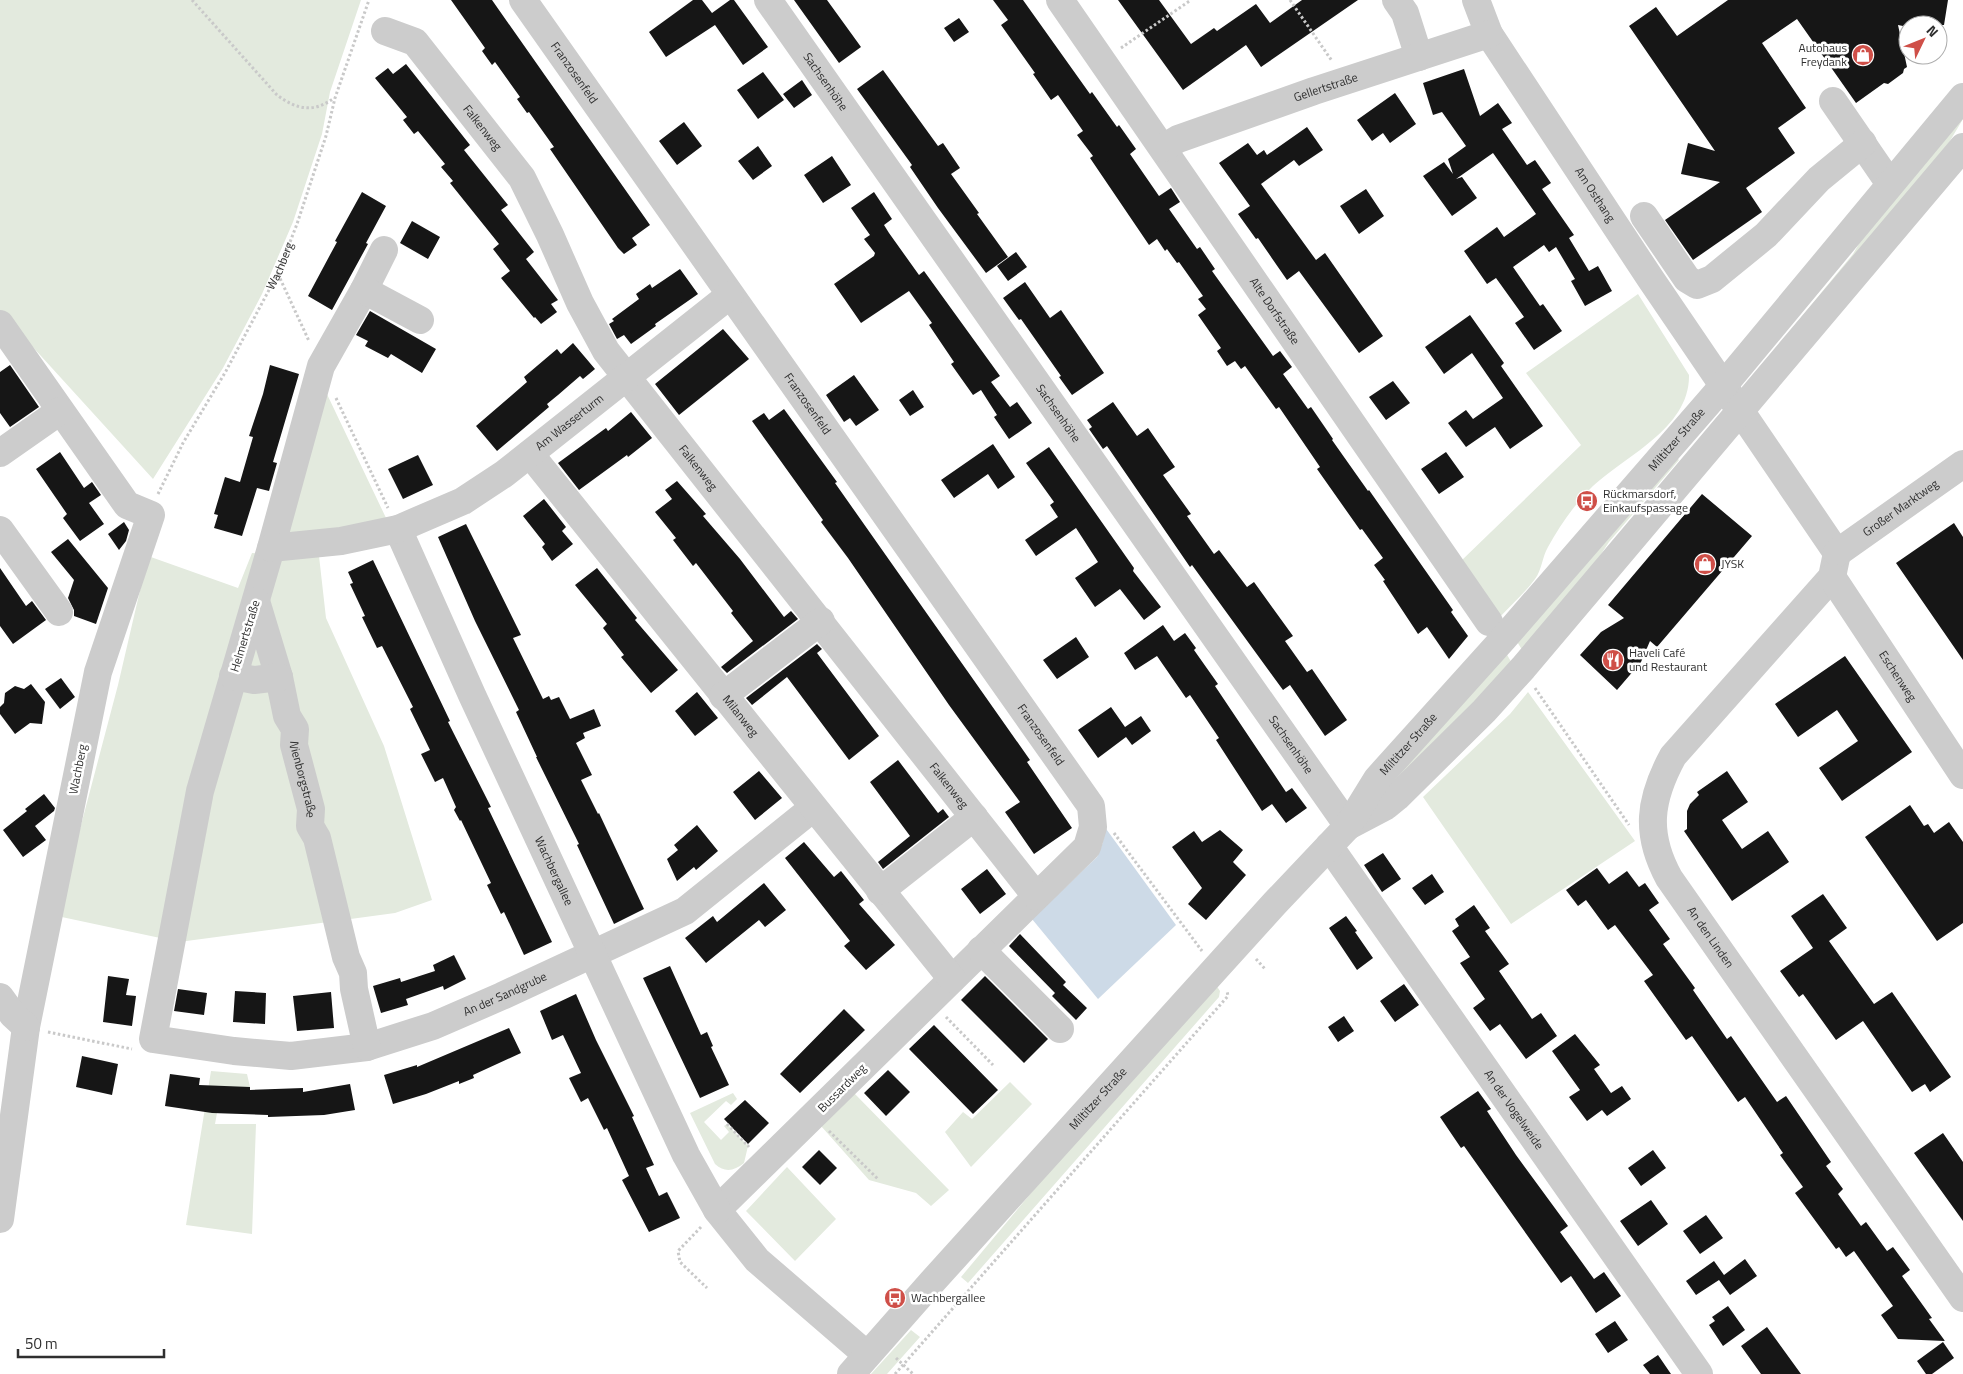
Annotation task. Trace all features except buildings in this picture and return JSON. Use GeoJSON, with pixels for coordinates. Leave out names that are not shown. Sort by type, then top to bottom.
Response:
{"type":"FeatureCollection","features":[{"type":"Feature","properties":{"kind":"street","name":"Franzosenfeld"},"geometry":{"type":"LineString","coordinates":[[523,0],[1091,809]]}},
{"type":"Feature","properties":{"kind":"street","name":"Sachsenhöhe"},"geometry":{"type":"LineString","coordinates":[[768,0],[1348,826]]}},
{"type":"Feature","properties":{"kind":"street","name":"Alte Dorfstraße"},"geometry":{"type":"LineString","coordinates":[[1060,0],[1490,622]]}},
{"type":"Feature","properties":{"kind":"street"},"geometry":{"type":"LineString","coordinates":[[1396,0],[1405,13],[1419,57]]}},
{"type":"Feature","properties":{"kind":"street","name":"Am Osthang"},"geometry":{"type":"LineString","coordinates":[[1476,0],[1489,34],[1740,412]]}},
{"type":"Feature","properties":{"kind":"street","name":"Falkenweg"},"geometry":{"type":"LineString","coordinates":[[386,31],[415,42],[522,178],[580,303],[606,351],[821,621],[1036,896]]}},
{"type":"Feature","properties":{"kind":"street","name":"Gellertstraße"},"geometry":{"type":"LineString","coordinates":[[1164,148],[1178,139],[1489,34]]}},
{"type":"Feature","properties":{"kind":"street","name":"Miltitzer Straße"},"geometry":{"type":"LineString","coordinates":[[860,1365],[932,1282],[1221,979],[1329,846],[1348,826],[1377,779],[1504,638],[1722,386],[1963,97]]}},
{"type":"Feature","properties":{"kind":"street"},"geometry":{"type":"LineString","coordinates":[[1833,101],[1890,184]]}},
{"type":"Feature","properties":{"kind":"street"},"geometry":{"type":"LineString","coordinates":[[1644,216],[1687,279],[1697,285],[1712,279],[1766,235],[1819,179],[1863,144]]}},
{"type":"Feature","properties":{"kind":"street","name":"Miltitzer Straße"},"geometry":{"type":"LineString","coordinates":[[1348,826],[1386,806],[1397,797],[1484,711],[1524,668],[1963,147]]}},
{"type":"Feature","properties":{"kind":"street","name":"Helmertstraße"},"geometry":{"type":"LineString","coordinates":[[153,1039],[200,791],[232,676],[256,601],[321,366],[364,290],[384,250]]}},
{"type":"Feature","properties":{"kind":"street"},"geometry":{"type":"LineString","coordinates":[[364,290],[420,320]]}},
{"type":"Feature","properties":{"kind":"street","name":"Am Wasserturm"},"geometry":{"type":"LineString","coordinates":[[271,548],[340,541],[398,529],[463,501],[530,454],[730,295]]}},
{"type":"Feature","properties":{"kind":"street"},"geometry":{"type":"LineString","coordinates":[[0,324],[127,505],[151,516]]}},
{"type":"Feature","properties":{"kind":"street"},"geometry":{"type":"LineString","coordinates":[[0,453],[60,411]]}},
{"type":"Feature","properties":{"kind":"street","name":"Eschenweg"},"geometry":{"type":"LineString","coordinates":[[1740,412],[1963,775]]}},
{"type":"Feature","properties":{"kind":"street","name":"Milanweg"},"geometry":{"type":"LineString","coordinates":[[530,454],[952,979]]}},
{"type":"Feature","properties":{"kind":"street","name":"Großer Marktweg"},"geometry":{"type":"LineString","coordinates":[[1834,565],[1963,464]]}},
{"type":"Feature","properties":{"kind":"street","name":"Wachberg"},"geometry":{"type":"LineString","coordinates":[[0,1219],[26,1027],[98,672],[151,516]]}},
{"type":"Feature","properties":{"kind":"street","name":"Wachbergallee"},"geometry":{"type":"LineString","coordinates":[[398,529],[472,696],[692,1166],[717,1210]]}},
{"type":"Feature","properties":{"kind":"street"},"geometry":{"type":"LineString","coordinates":[[0,530],[59,612]]}},
{"type":"Feature","properties":{"kind":"street","name":"An den Linden"},"geometry":{"type":"LineString","coordinates":[[1834,565],[1673,756],[1664,772],[1652,814],[1655,846],[1660,862],[1669,878],[1963,1298]]}},
{"type":"Feature","properties":{"kind":"street","name":"Nienborgstraße"},"geometry":{"type":"LineString","coordinates":[[256,601],[279,677],[287,716],[295,729],[294,744],[311,809],[310,826],[317,838],[346,958],[353,973],[354,989],[367,1047]]}},
{"type":"Feature","properties":{"kind":"street"},"geometry":{"type":"LineString","coordinates":[[723,696],[821,621]]}},
{"type":"Feature","properties":{"kind":"street"},"geometry":{"type":"LineString","coordinates":[[232,676],[254,680],[279,677]]}},
{"type":"Feature","properties":{"kind":"street","name":"An der Sandgrube"},"geometry":{"type":"LineString","coordinates":[[153,1039],[234,1051],[290,1056],[367,1047],[433,1026],[685,911],[813,808]]}},
{"type":"Feature","properties":{"kind":"street","name":"Bussardweg"},"geometry":{"type":"LineString","coordinates":[[717,1210],[1087,847],[1093,827],[1091,809]]}},
{"type":"Feature","properties":{"kind":"street"},"geometry":{"type":"LineString","coordinates":[[880,891],[974,817]]}},
{"type":"Feature","properties":{"kind":"street","name":"An der Vogelweide"},"geometry":{"type":"LineString","coordinates":[[1329,846],[1699,1374]]}},
{"type":"Feature","properties":{"kind":"street"},"geometry":{"type":"LineString","coordinates":[[981,950],[1060,1029]]}},
{"type":"Feature","properties":{"kind":"street"},"geometry":{"type":"LineString","coordinates":[[0,996],[13,1014],[26,1027]]}},
{"type":"Feature","properties":{"kind":"street"},"geometry":{"type":"LineString","coordinates":[[717,1210],[757,1260],[860,1365]]}},
{"type":"Feature","properties":{"kind":"path"},"geometry":{"type":"LineString","coordinates":[[192,0],[283,100],[302,108],[311,108],[320,107],[335,98]]}},
{"type":"Feature","properties":{"kind":"path","name":"Wachberg"},"geometry":{"type":"LineString","coordinates":[[151,516],[158,494],[183,443],[226,371],[278,273],[300,215],[326,136],[335,98],[369,0]]}},
{"type":"Feature","properties":{"kind":"path"},"geometry":{"type":"LineString","coordinates":[[1119,50],[1191,0]]}},
{"type":"Feature","properties":{"kind":"path"},"geometry":{"type":"LineString","coordinates":[[1290,0],[1333,62]]}},
{"type":"Feature","properties":{"kind":"path"},"geometry":{"type":"LineString","coordinates":[[1524,668],[1640,839],[1655,846]]}},
{"type":"Feature","properties":{"kind":"path"},"geometry":{"type":"LineString","coordinates":[[895,1374],[1228,996],[1221,979],[1102,817],[1091,809]]}},
{"type":"Feature","properties":{"kind":"path"},"geometry":{"type":"LineString","coordinates":[[930,1001],[993,1065]]}},
{"type":"Feature","properties":{"kind":"path"},"geometry":{"type":"LineString","coordinates":[[26,1027],[132,1049],[153,1039]]}},
{"type":"Feature","properties":{"kind":"path"},"geometry":{"type":"LineString","coordinates":[[727,1124],[748,1146],[754,1140]]}},
{"type":"Feature","properties":{"kind":"path"},"geometry":{"type":"LineString","coordinates":[[827,1128],[879,1180]]}},
{"type":"Feature","properties":{"kind":"path"},"geometry":{"type":"LineString","coordinates":[[707,1288],[680,1262],[678,1251],[717,1210]]}},
{"type":"Feature","properties":{"kind":"shaded area"},"geometry":{"type":"Polygon","coordinates":[[[0,0],[361,0],[330,92],[322,134],[293,222],[262,294],[223,368],[153,479],[0,311],[0,0]]]}},
{"type":"Feature","properties":{"kind":"shaded area"},"geometry":{"type":"Polygon","coordinates":[[[1963,111],[1963,119],[1941,156],[1785,337],[1853,254],[1871,223],[1963,111]]]}},
{"type":"Feature","properties":{"kind":"shaded area"},"geometry":{"type":"Polygon","coordinates":[[[1638,294],[1689,375],[1686,394],[1679,411],[1653,440],[1604,477],[1578,502],[1548,547],[1535,579],[1499,618],[1461,561],[1581,445],[1526,373],[1638,294]]]}},
{"type":"Feature","properties":{"kind":"shaded area"},"geometry":{"type":"Polygon","coordinates":[[[325,390],[387,520],[361,527],[289,535],[287,516],[325,390]]]}},
{"type":"Feature","properties":{"kind":"shaded area"},"geometry":{"type":"Polygon","coordinates":[[[1675,456],[1679,460],[1609,542],[1584,580],[1524,653],[1516,640],[1675,456]]]}},
{"type":"Feature","properties":{"kind":"shaded area"},"geometry":{"type":"Polygon","coordinates":[[[252,553],[319,556],[326,618],[384,746],[432,900],[395,913],[179,942],[57,916],[118,685],[148,556],[238,588],[252,553]]]}},
{"type":"Feature","properties":{"kind":"shaded area"},"geometry":{"type":"Polygon","coordinates":[[[1506,653],[1513,665],[1388,798],[1377,788],[1506,653]]]}},
{"type":"Feature","properties":{"kind":"shaded area"},"geometry":{"type":"Polygon","coordinates":[[[1528,692],[1635,841],[1511,924],[1423,797],[1510,714],[1528,692]]]}},
{"type":"Feature","properties":{"kind":"shaded area"},"geometry":{"type":"Polygon","coordinates":[[[1216,985],[1220,991],[1219,997],[968,1283],[961,1277],[1052,1168],[1216,985]]]}},
{"type":"Feature","properties":{"kind":"shaded area"},"geometry":{"type":"Polygon","coordinates":[[[211,1071],[247,1074],[250,1087],[217,1113],[215,1124],[256,1124],[252,1234],[186,1225],[211,1071]]]}},
{"type":"Feature","properties":{"kind":"shaded area"},"geometry":{"type":"Polygon","coordinates":[[[1010,1082],[1032,1104],[971,1167],[945,1132],[963,1112],[972,1119],[1010,1082]]]}},
{"type":"Feature","properties":{"kind":"shaded area"},"geometry":{"type":"Polygon","coordinates":[[[733,1093],[737,1099],[731,1105],[726,1101],[704,1122],[721,1140],[729,1132],[724,1126],[727,1124],[748,1146],[744,1163],[737,1168],[726,1170],[715,1164],[690,1113],[733,1093]]]}},
{"type":"Feature","properties":{"kind":"shaded area"},"geometry":{"type":"Polygon","coordinates":[[[854,1093],[949,1190],[931,1206],[916,1193],[869,1180],[821,1126],[854,1093]]]}},
{"type":"Feature","properties":{"kind":"shaded area"},"geometry":{"type":"Polygon","coordinates":[[[787,1167],[836,1219],[795,1261],[746,1211],[787,1167]]]}},
{"type":"Feature","properties":{"kind":"shaded area"},"geometry":{"type":"Polygon","coordinates":[[[911,1330],[920,1337],[887,1374],[871,1374],[911,1330]]]}},
{"type":"Feature","properties":{"kind":"water"},"geometry":{"type":"Polygon","coordinates":[[[1104,826],[1176,925],[1098,999],[1032,919],[1097,857],[1103,842],[1104,826]]]}},
{"type":"Feature","properties":{"kind":"place","name":"Autohaus Freydank"},"geometry":{"type":"Point","coordinates":[1863,55]}},
{"type":"Feature","properties":{"kind":"place","name":"Rückmarsdorf, Einkaufspassage"},"geometry":{"type":"Point","coordinates":[1587,501]}},
{"type":"Feature","properties":{"kind":"place","name":"JYSK"},"geometry":{"type":"Point","coordinates":[1705,564]}},
{"type":"Feature","properties":{"kind":"place","name":"Haveli Café und Restaurant"},"geometry":{"type":"Point","coordinates":[1613,660]}},
{"type":"Feature","properties":{"kind":"place","name":"Wachbergallee"},"geometry":{"type":"Point","coordinates":[895,1298]}}]}
